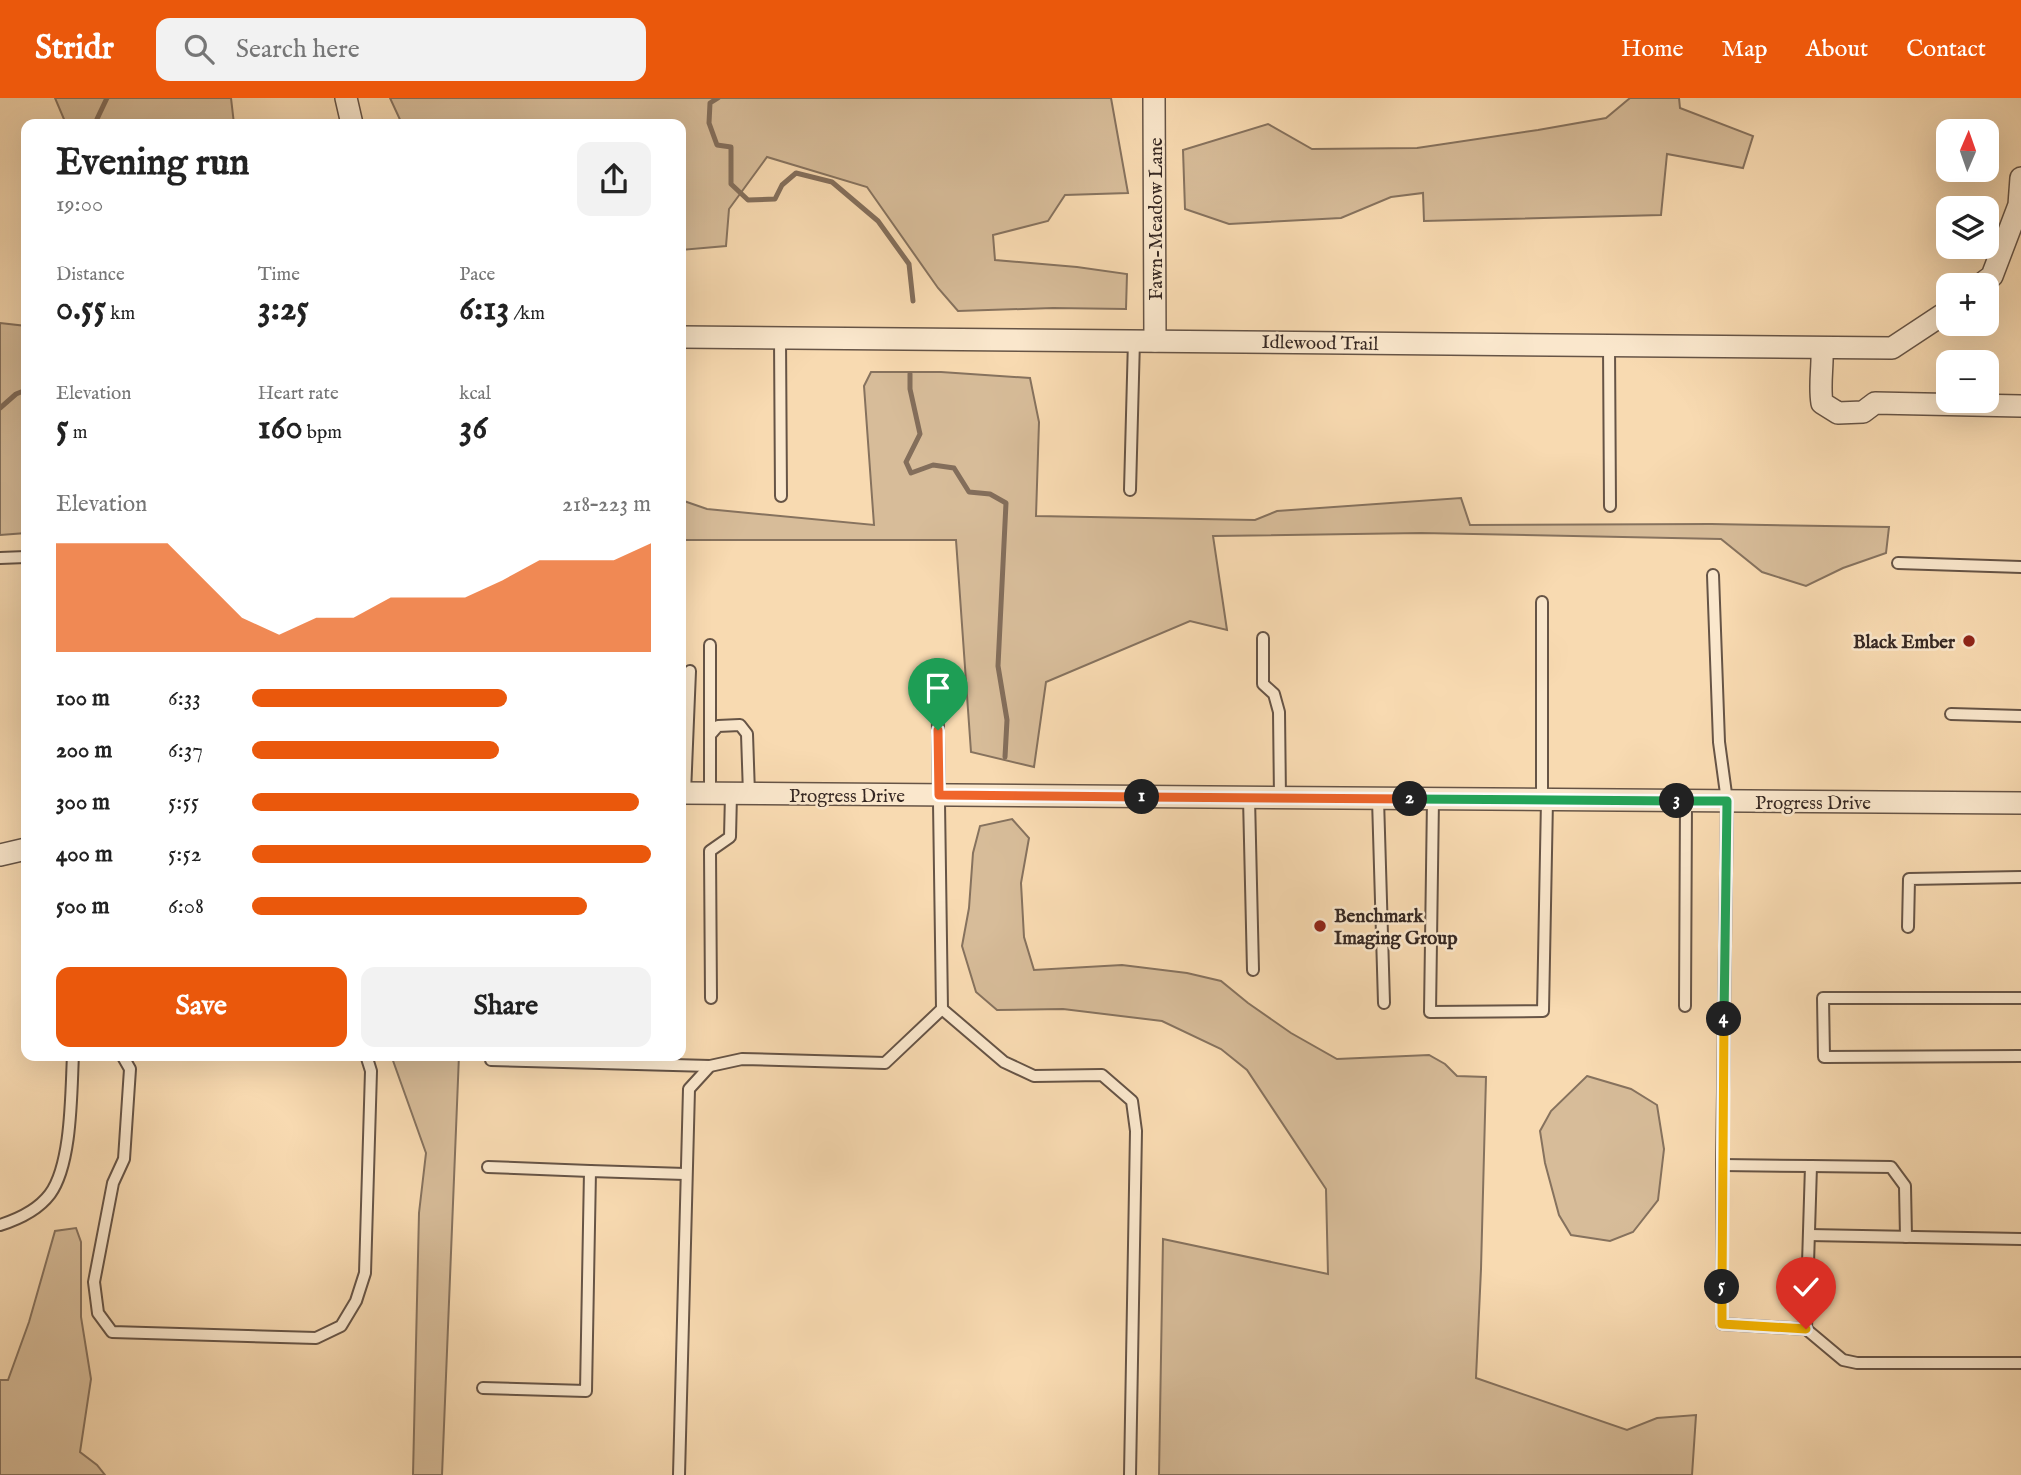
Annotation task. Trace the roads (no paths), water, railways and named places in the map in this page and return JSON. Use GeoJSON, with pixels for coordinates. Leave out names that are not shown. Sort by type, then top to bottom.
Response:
{"type":"FeatureCollection","features":[{"type":"Feature","properties":{"kind":"street"},"geometry":{"type":"LineString","coordinates":[[346,98],[351,119]]}},
{"type":"Feature","properties":{"kind":"street","name":"Fawn-Meadow Lane"},"geometry":{"type":"LineString","coordinates":[[1145,340],[1154,98]]}},
{"type":"Feature","properties":{"kind":"street"},"geometry":{"type":"LineString","coordinates":[[1993,273],[2019,205],[2021,178]]}},
{"type":"Feature","properties":{"kind":"street","name":"Idlewood Trail"},"geometry":{"type":"LineString","coordinates":[[686,337],[1892,348],[1936,319]]}},
{"type":"Feature","properties":{"kind":"street"},"geometry":{"type":"LineString","coordinates":[[1822,348],[1823,368],[1819,387],[1822,403],[1838,413],[1863,412],[1875,403],[2021,406]]}},
{"type":"Feature","properties":{"kind":"street","name":"Progress Drive"},"geometry":{"type":"LineString","coordinates":[[686,793],[2021,803]]}},
{"type":"Feature","properties":{"kind":"street"},"geometry":{"type":"LineString","coordinates":[[0,855],[21,850]]}},
{"type":"Feature","properties":{"kind":"lane"},"geometry":{"type":"LineString","coordinates":[[780,338],[780,496]]}},
{"type":"Feature","properties":{"kind":"lane"},"geometry":{"type":"LineString","coordinates":[[1130,490],[1145,340]]}},
{"type":"Feature","properties":{"kind":"lane"},"geometry":{"type":"LineString","coordinates":[[1609,346],[1610,506]]}},
{"type":"Feature","properties":{"kind":"lane"},"geometry":{"type":"LineString","coordinates":[[0,558],[21,557]]}},
{"type":"Feature","properties":{"kind":"lane"},"geometry":{"type":"LineString","coordinates":[[1898,564],[2021,567]]}},
{"type":"Feature","properties":{"kind":"lane"},"geometry":{"type":"LineString","coordinates":[[1713,575],[1719,742],[1727,801],[1722,1324],[1806,1329],[1843,1360],[1857,1363],[2021,1363]]}},
{"type":"Feature","properties":{"kind":"lane"},"geometry":{"type":"LineString","coordinates":[[1433,799],[1430,1012],[1543,1011],[1545,800],[1542,602]]}},
{"type":"Feature","properties":{"kind":"lane"},"geometry":{"type":"LineString","coordinates":[[1263,638],[1263,684],[1275,694],[1279,712],[1280,798]]}},
{"type":"Feature","properties":{"kind":"lane"},"geometry":{"type":"LineString","coordinates":[[710,645],[711,734],[730,794]]}},
{"type":"Feature","properties":{"kind":"lane"},"geometry":{"type":"LineString","coordinates":[[528,1061],[710,1066],[742,1059],[886,1063],[942,1009],[937,665]]}},
{"type":"Feature","properties":{"kind":"lane"},"geometry":{"type":"LineString","coordinates":[[686,741],[690,671]]}},
{"type":"Feature","properties":{"kind":"lane"},"geometry":{"type":"LineString","coordinates":[[1951,714],[2021,716]]}},
{"type":"Feature","properties":{"kind":"lane"},"geometry":{"type":"LineString","coordinates":[[711,734],[718,726],[740,725],[747,734],[730,794],[730,837],[710,851],[711,998]]}},
{"type":"Feature","properties":{"kind":"lane"},"geometry":{"type":"LineString","coordinates":[[1249,798],[1253,970]]}},
{"type":"Feature","properties":{"kind":"lane"},"geometry":{"type":"LineString","coordinates":[[1378,799],[1384,1003]]}},
{"type":"Feature","properties":{"kind":"lane"},"geometry":{"type":"LineString","coordinates":[[1685,1006],[1686,801]]}},
{"type":"Feature","properties":{"kind":"lane"},"geometry":{"type":"LineString","coordinates":[[1908,927],[1909,879],[2021,877]]}},
{"type":"Feature","properties":{"kind":"lane"},"geometry":{"type":"LineString","coordinates":[[2021,998],[1823,998],[1824,1057],[2021,1056]]}},
{"type":"Feature","properties":{"kind":"lane"},"geometry":{"type":"LineString","coordinates":[[942,1009],[1004,1062],[1034,1076],[1102,1075],[1132,1101],[1136,1131],[1130,1475]]}},
{"type":"Feature","properties":{"kind":"lane"},"geometry":{"type":"LineString","coordinates":[[0,1225],[36,1209],[51,1193],[59,1178],[70,1119],[73,1061]]}},
{"type":"Feature","properties":{"kind":"lane"},"geometry":{"type":"LineString","coordinates":[[125,1061],[130,1069],[124,1159],[113,1183],[94,1282],[98,1313],[112,1332],[316,1338],[341,1326],[356,1301],[365,1273],[371,1071],[368,1061]]}},
{"type":"Feature","properties":{"kind":"lane"},"geometry":{"type":"LineString","coordinates":[[679,1475],[689,1089],[710,1066]]}},
{"type":"Feature","properties":{"kind":"lane"},"geometry":{"type":"LineString","coordinates":[[1722,1165],[1891,1167],[1905,1186],[1906,1237]]}},
{"type":"Feature","properties":{"kind":"lane"},"geometry":{"type":"LineString","coordinates":[[1806,1329],[1811,1166]]}},
{"type":"Feature","properties":{"kind":"lane"},"geometry":{"type":"LineString","coordinates":[[488,1167],[685,1174]]}},
{"type":"Feature","properties":{"kind":"lane"},"geometry":{"type":"LineString","coordinates":[[483,1388],[586,1391],[590,1171]]}},
{"type":"Feature","properties":{"kind":"lane"},"geometry":{"type":"LineString","coordinates":[[1809,1235],[2021,1239]]}},
{"type":"Feature","properties":{"kind":"waterway"},"geometry":{"type":"LineString","coordinates":[[97,119],[107,98]]}},
{"type":"Feature","properties":{"kind":"waterway"},"geometry":{"type":"LineString","coordinates":[[718,98],[710,103],[709,123],[717,145],[731,147],[731,184],[748,200],[775,199],[782,185],[796,173],[832,182],[878,221],[909,264],[913,301]]}},
{"type":"Feature","properties":{"kind":"waterway"},"geometry":{"type":"LineString","coordinates":[[910,374],[910,389],[920,434],[906,462],[911,473],[933,465],[954,468],[969,492],[990,494],[1006,503],[998,666],[1007,720],[1005,757]]}},
{"type":"Feature","properties":{"kind":"waterway"},"geometry":{"type":"LineString","coordinates":[[0,408],[21,392]]}},
{"type":"Feature","properties":{"kind":"place","name":"Black Ember"},"geometry":{"type":"Point","coordinates":[1969,641]}},
{"type":"Feature","properties":{"kind":"place","name":"Benchmark Imaging Group"},"geometry":{"type":"Point","coordinates":[1320,926]}}]}
